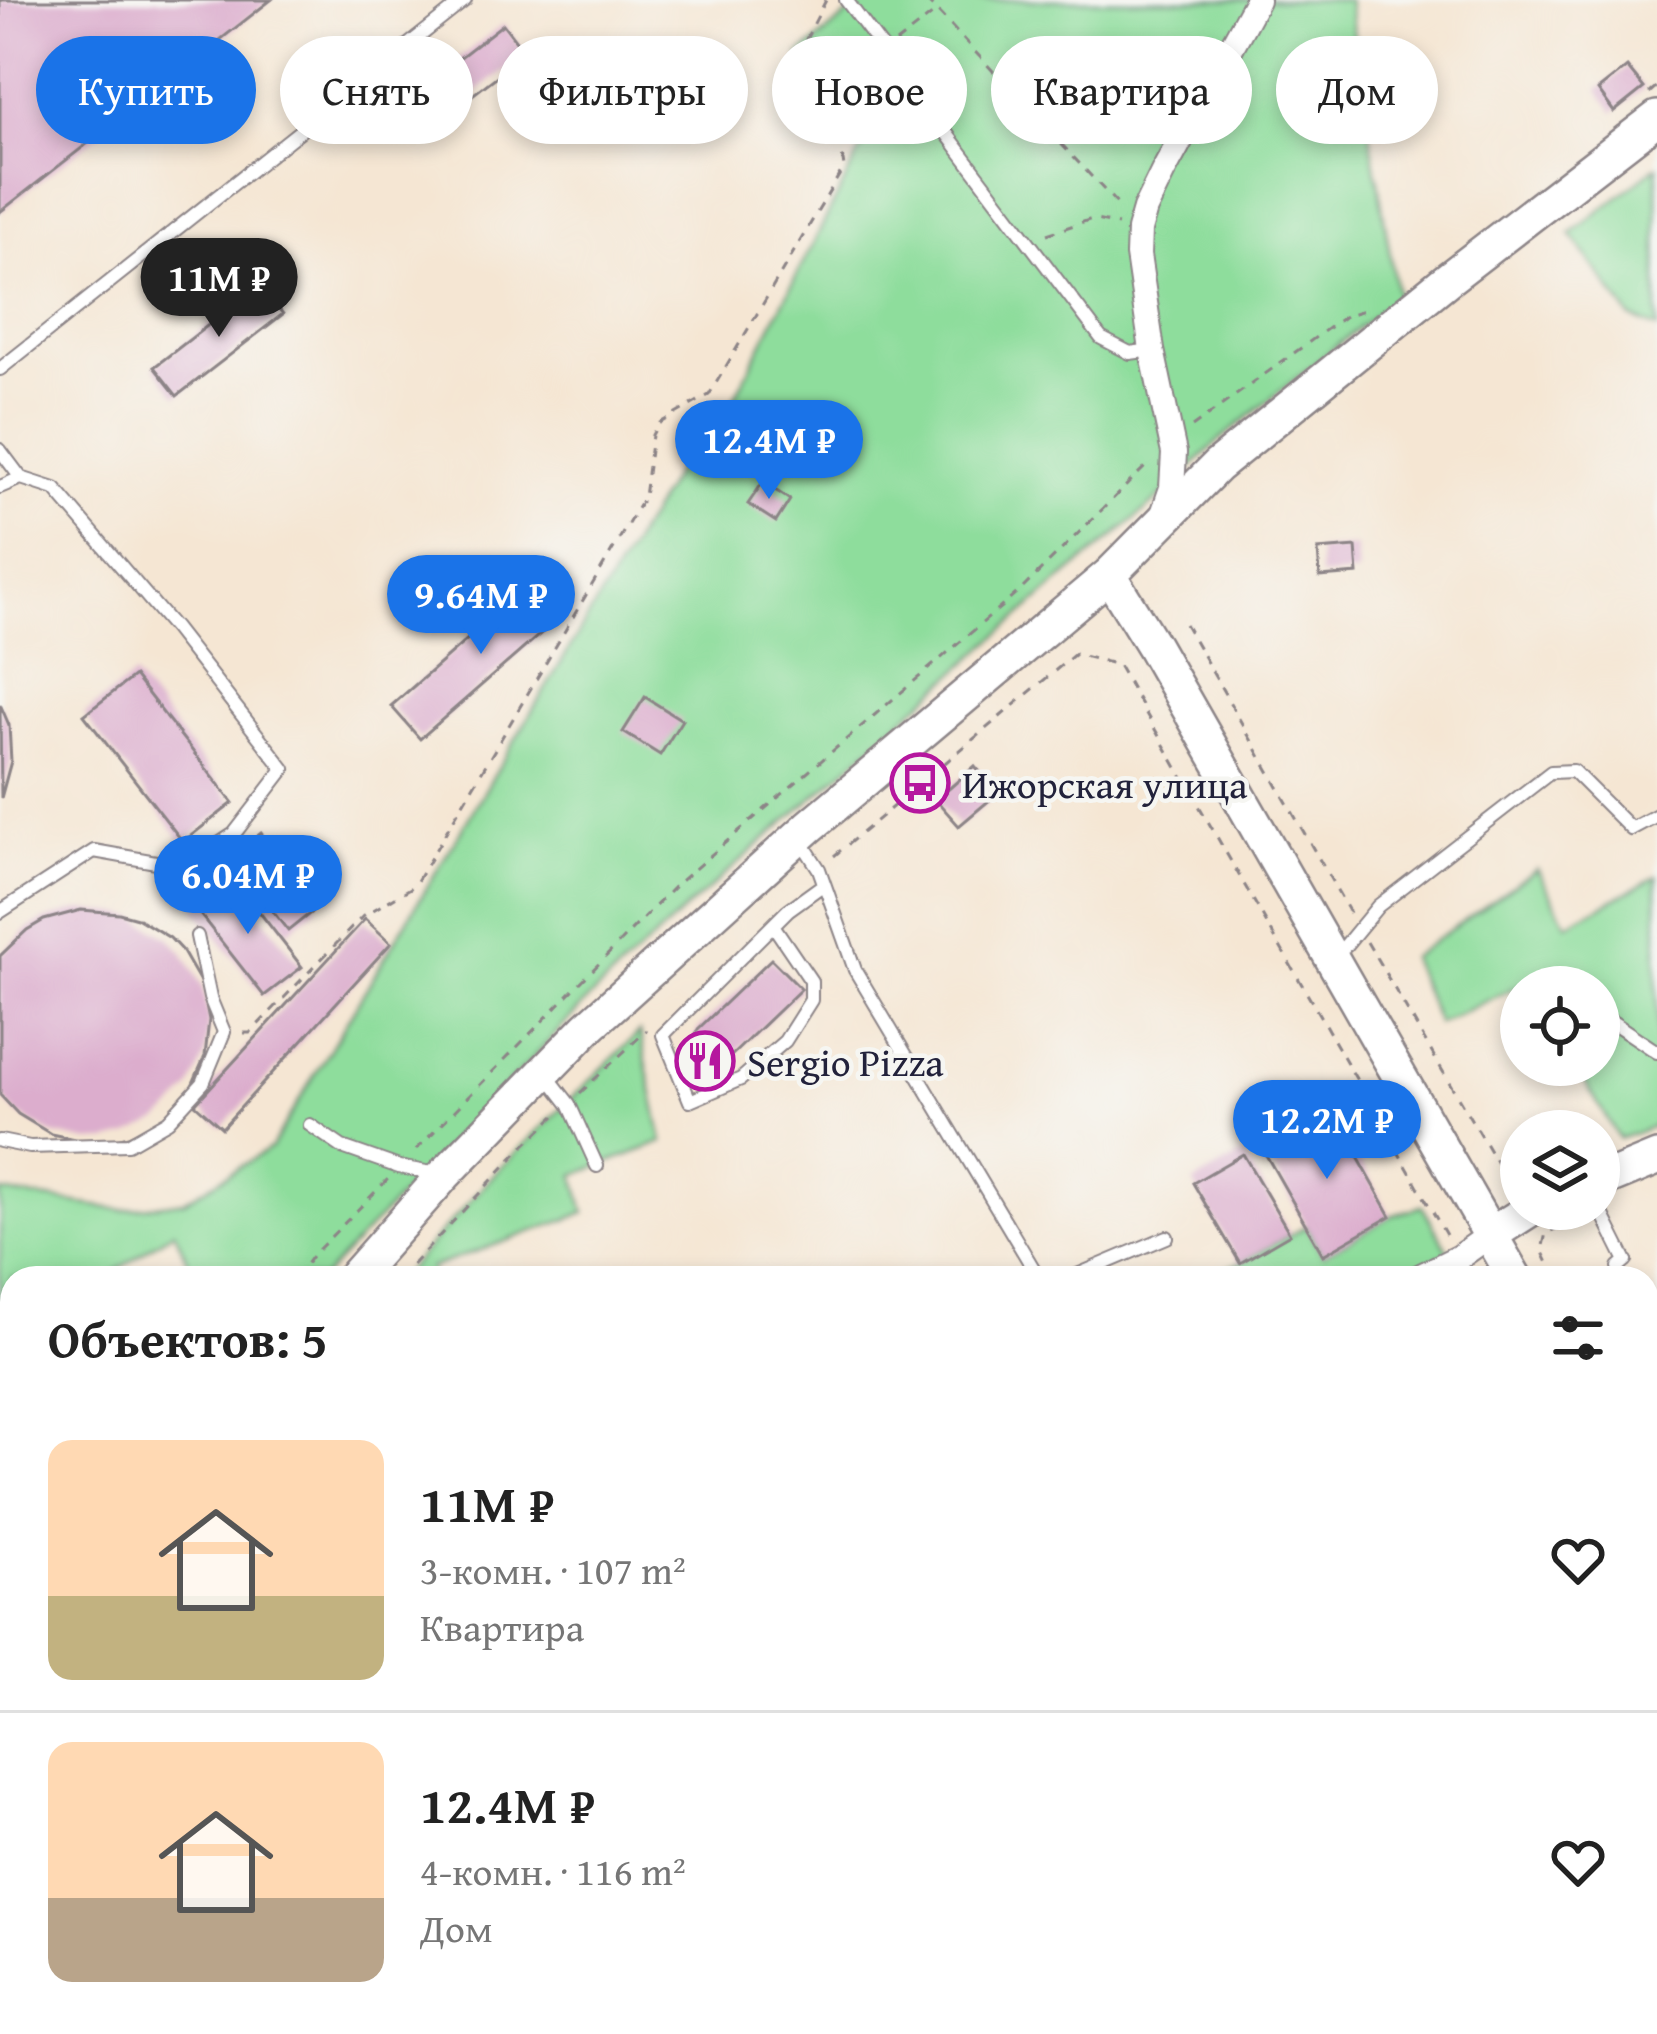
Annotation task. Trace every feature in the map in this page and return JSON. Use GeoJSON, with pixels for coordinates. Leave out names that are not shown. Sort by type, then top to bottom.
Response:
{"type":"FeatureCollection","features":[{"type":"Feature","properties":{"kind":"main road"},"geometry":{"type":"LineString","coordinates":[[364,1266],[444,1175],[587,1028],[798,837],[1109,575],[1217,466],[1648,109]]}},
{"type":"Feature","properties":{"kind":"main road"},"geometry":{"type":"LineString","coordinates":[[1109,575],[1508,1266]]}},
{"type":"Feature","properties":{"kind":"main road"},"geometry":{"type":"LineString","coordinates":[[1620,1173],[1657,1158]]}},
{"type":"Feature","properties":{"kind":"main road"},"geometry":{"type":"LineString","coordinates":[[1490,1235],[1500,1222]]}},
{"type":"Feature","properties":{"kind":"street"},"geometry":{"type":"LineString","coordinates":[[1161,520],[1172,488],[1171,442],[1152,350],[1138,255],[1139,230],[1163,172],[1257,0]]}},
{"type":"Feature","properties":{"kind":"street"},"geometry":{"type":"LineString","coordinates":[[1442,1266],[1490,1235]]}},
{"type":"Feature","properties":{"kind":"lane"},"geometry":{"type":"LineString","coordinates":[[0,369],[465,0]]}},
{"type":"Feature","properties":{"kind":"lane"},"geometry":{"type":"LineString","coordinates":[[846,0],[874,36]]}},
{"type":"Feature","properties":{"kind":"lane"},"geometry":{"type":"LineString","coordinates":[[956,144],[1102,338],[1130,353],[1152,350]]}},
{"type":"Feature","properties":{"kind":"lane"},"geometry":{"type":"LineString","coordinates":[[0,450],[20,478],[55,489],[174,628],[284,769],[234,834],[184,867],[94,851],[0,912]]}},
{"type":"Feature","properties":{"kind":"lane"},"geometry":{"type":"LineString","coordinates":[[0,487],[20,478]]}},
{"type":"Feature","properties":{"kind":"lane"},"geometry":{"type":"LineString","coordinates":[[1333,961],[1378,906],[1551,772],[1573,771],[1631,829],[1657,815]]}},
{"type":"Feature","properties":{"kind":"lane"},"geometry":{"type":"LineString","coordinates":[[798,837],[819,869],[855,970],[1032,1266]]}},
{"type":"Feature","properties":{"kind":"lane"},"geometry":{"type":"LineString","coordinates":[[773,925],[811,981],[811,1000],[785,1041],[741,1079],[690,1100],[663,1035],[773,925],[788,910],[824,884]]}},
{"type":"Feature","properties":{"kind":"lane"},"geometry":{"type":"LineString","coordinates":[[0,1141],[31,1148],[128,1144],[168,1120],[203,1082],[224,1032],[210,998],[197,936]]}},
{"type":"Feature","properties":{"kind":"lane"},"geometry":{"type":"LineString","coordinates":[[1620,1027],[1657,1052]]}},
{"type":"Feature","properties":{"kind":"lane"},"geometry":{"type":"LineString","coordinates":[[544,1072],[568,1104],[597,1166]]}},
{"type":"Feature","properties":{"kind":"lane"},"geometry":{"type":"LineString","coordinates":[[310,1125],[342,1147],[399,1168],[444,1175]]}},
{"type":"Feature","properties":{"kind":"lane"},"geometry":{"type":"LineString","coordinates":[[1609,1230],[1625,1266]]}},
{"type":"Feature","properties":{"kind":"lane"},"geometry":{"type":"LineString","coordinates":[[1098,1266],[1167,1237]]}},
{"type":"Feature","properties":{"kind":"path"},"geometry":{"type":"LineString","coordinates":[[224,1032],[250,1033],[363,916],[415,886],[644,497],[652,435],[658,424],[709,395],[844,166],[842,146],[796,86],[796,52],[826,0]]}},
{"type":"Feature","properties":{"kind":"path"},"geometry":{"type":"LineString","coordinates":[[926,0],[1139,230]]}},
{"type":"Feature","properties":{"kind":"path"},"geometry":{"type":"LineString","coordinates":[[905,36],[937,11]]}},
{"type":"Feature","properties":{"kind":"path"},"geometry":{"type":"LineString","coordinates":[[1648,109],[1657,86]]}},
{"type":"Feature","properties":{"kind":"path"},"geometry":{"type":"LineString","coordinates":[[1028,240],[1092,218],[1139,230]]}},
{"type":"Feature","properties":{"kind":"path"},"geometry":{"type":"LineString","coordinates":[[305,1266],[677,884],[1022,589],[1171,442],[1345,316],[1379,306]]}},
{"type":"Feature","properties":{"kind":"path"},"geometry":{"type":"LineString","coordinates":[[1185,624],[1500,1164]]}},
{"type":"Feature","properties":{"kind":"path"},"geometry":{"type":"LineString","coordinates":[[819,869],[1075,654],[1118,664],[1459,1258]]}},
{"type":"Feature","properties":{"kind":"path"},"geometry":{"type":"LineString","coordinates":[[411,1266],[523,1147],[650,1028]]}},
{"type":"Feature","properties":{"kind":"path"},"geometry":{"type":"LineString","coordinates":[[1542,1250],[1549,1266]]}},
{"type":"Feature","properties":{"kind":"green space"},"geometry":{"type":"Polygon","coordinates":[[[866,0],[1348,0],[1354,36],[1276,36],[1276,144],[1372,144],[1397,297],[1221,439],[1152,505],[680,914],[590,998],[333,1266],[190,1266],[174,1230],[124,1266],[0,1266],[0,1192],[123,1210],[184,1201],[271,1148],[680,464],[722,422],[863,146],[967,144],[967,36],[823,36],[866,0]]]}},
{"type":"Feature","properties":{"kind":"green space"},"geometry":{"type":"Polygon","coordinates":[[[1657,166],[1657,329],[1631,318],[1571,234],[1657,166]]]}},
{"type":"Feature","properties":{"kind":"green space"},"geometry":{"type":"Polygon","coordinates":[[[1537,869],[1567,924],[1657,876],[1657,1125],[1620,1139],[1620,1110],[1602,1110],[1587,1086],[1620,1086],[1620,966],[1500,966],[1500,995],[1438,1024],[1410,958],[1537,869]]]}},
{"type":"Feature","properties":{"kind":"green space"},"geometry":{"type":"Polygon","coordinates":[[[640,1032],[663,1142],[575,1175],[585,1213],[436,1266],[411,1266],[497,1171],[640,1032]]]}},
{"type":"Feature","properties":{"kind":"green space"},"geometry":{"type":"Polygon","coordinates":[[[1422,1206],[1450,1253],[1422,1266],[1232,1266],[1306,1226],[1323,1255],[1391,1216],[1422,1206]]]}},
{"type":"Feature","properties":{"kind":"building"},"geometry":{"type":"Polygon","coordinates":[[[0,0],[271,0],[225,36],[36,36],[36,144],[87,144],[0,212],[0,0]]]}},
{"type":"Feature","properties":{"kind":"building"},"geometry":{"type":"Polygon","coordinates":[[[503,24],[512,36],[497,36],[497,76],[473,95],[473,47],[503,24]]]}},
{"type":"Feature","properties":{"kind":"building"},"geometry":{"type":"Polygon","coordinates":[[[1627,67],[1644,88],[1614,112],[1598,90],[1627,67]]]}},
{"type":"Feature","properties":{"kind":"building"},"geometry":{"type":"Polygon","coordinates":[[[260,285],[283,314],[177,396],[154,367],[260,285]]]}},
{"type":"Feature","properties":{"kind":"building"},"geometry":{"type":"Polygon","coordinates":[[[763,482],[790,500],[776,522],[748,504],[763,482]]]}},
{"type":"Feature","properties":{"kind":"building"},"geometry":{"type":"Polygon","coordinates":[[[1356,547],[1358,574],[1320,577],[1318,550],[1356,547]]]}},
{"type":"Feature","properties":{"kind":"building"},"geometry":{"type":"Polygon","coordinates":[[[541,575],[570,608],[420,739],[391,706],[541,575]]]}},
{"type":"Feature","properties":{"kind":"building"},"geometry":{"type":"Polygon","coordinates":[[[134,676],[233,803],[183,842],[84,715],[134,676]]]}},
{"type":"Feature","properties":{"kind":"building"},"geometry":{"type":"Polygon","coordinates":[[[645,697],[682,720],[660,755],[623,732],[645,697]]]}},
{"type":"Feature","properties":{"kind":"building"},"geometry":{"type":"Polygon","coordinates":[[[0,704],[9,725],[11,761],[1,798],[0,704]]]}},
{"type":"Feature","properties":{"kind":"building"},"geometry":{"type":"Polygon","coordinates":[[[975,766],[998,793],[959,826],[936,800],[975,766]]]}},
{"type":"Feature","properties":{"kind":"building"},"geometry":{"type":"Polygon","coordinates":[[[261,833],[318,907],[288,931],[230,857],[261,833]]]}},
{"type":"Feature","properties":{"kind":"building"},"geometry":{"type":"Polygon","coordinates":[[[233,878],[302,967],[264,996],[195,908],[233,878]]]}},
{"type":"Feature","properties":{"kind":"building"},"geometry":{"type":"Polygon","coordinates":[[[81,910],[137,918],[170,938],[202,985],[209,1020],[205,1056],[190,1090],[163,1119],[109,1141],[51,1134],[18,1114],[0,1095],[0,956],[44,920],[81,910]]]}},
{"type":"Feature","properties":{"kind":"building"},"geometry":{"type":"Polygon","coordinates":[[[365,919],[391,943],[222,1128],[195,1104],[365,919]]]}},
{"type":"Feature","properties":{"kind":"building"},"geometry":{"type":"Polygon","coordinates":[[[771,959],[801,989],[704,1082],[691,1063],[698,1029],[771,959]]]}},
{"type":"Feature","properties":{"kind":"building"},"geometry":{"type":"Polygon","coordinates":[[[1331,1109],[1391,1216],[1323,1255],[1262,1148],[1331,1109]]]}},
{"type":"Feature","properties":{"kind":"building"},"geometry":{"type":"Polygon","coordinates":[[[1243,1154],[1290,1234],[1240,1263],[1193,1183],[1243,1154]]]}},
{"type":"Feature","properties":{"kind":"place","name":"Ижорская улица"},"geometry":{"type":"Point","coordinates":[920,783]}},
{"type":"Feature","properties":{"kind":"place","name":"Sergio Pizza"},"geometry":{"type":"Point","coordinates":[705,1061]}}]}
